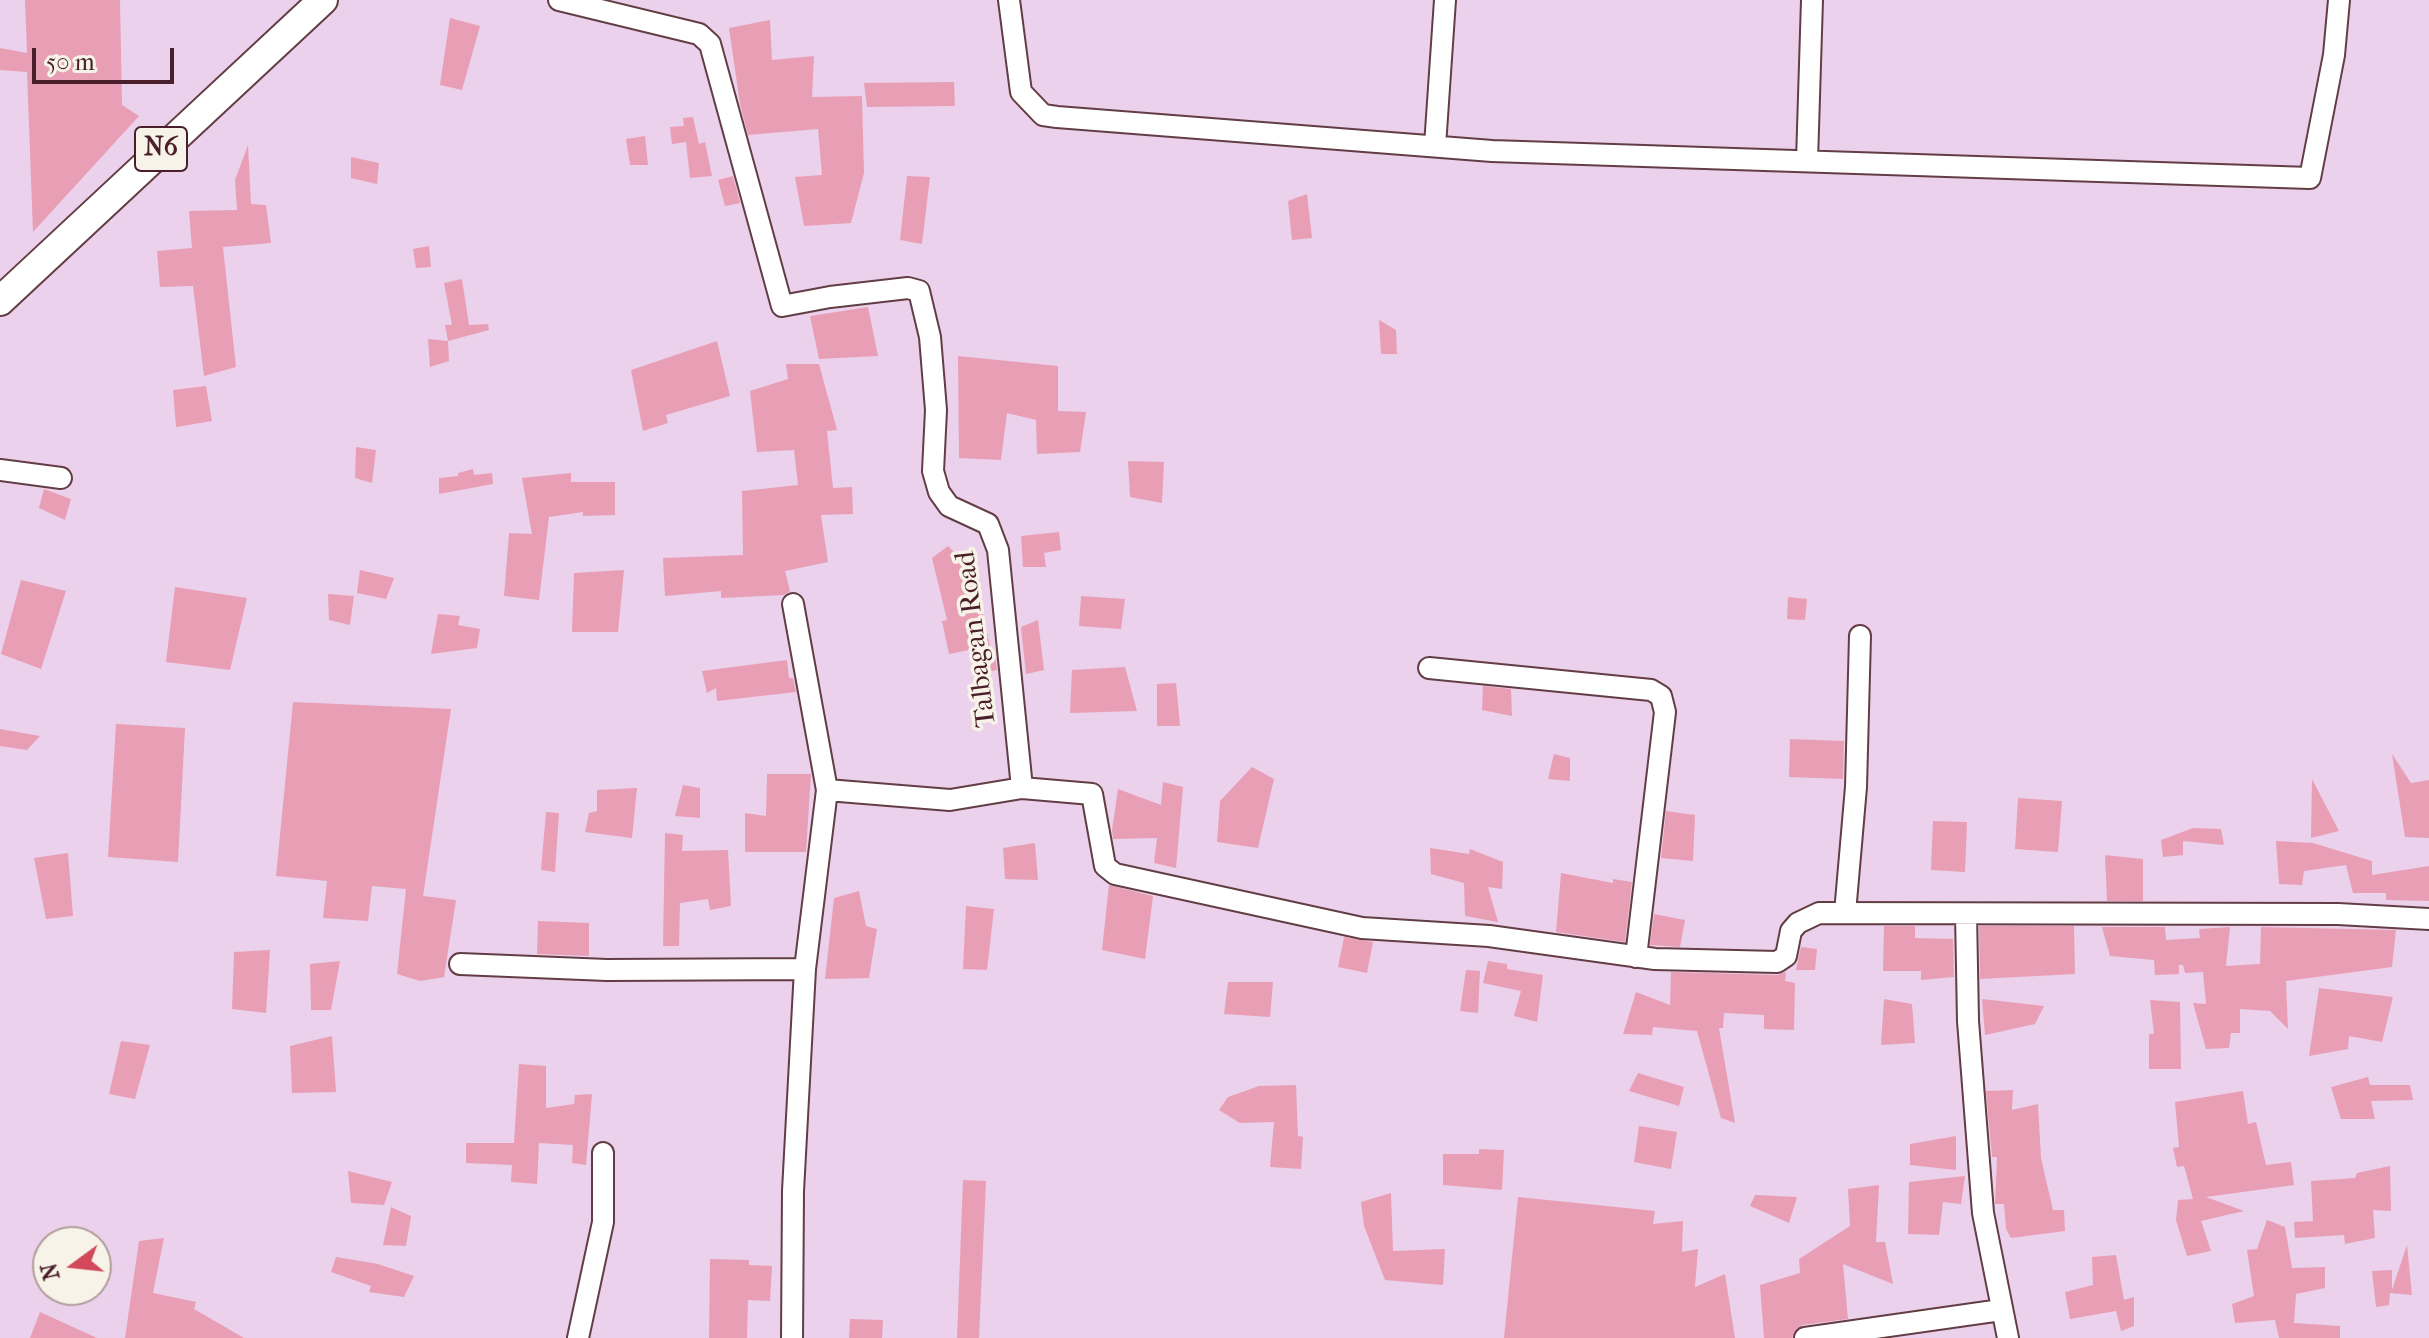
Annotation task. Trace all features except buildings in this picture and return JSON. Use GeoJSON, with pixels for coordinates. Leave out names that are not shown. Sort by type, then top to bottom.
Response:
{"type":"FeatureCollection","features":[{"type":"Feature","properties":{"kind":"highway","name":"N6"},"geometry":{"type":"LineString","coordinates":[[0,301],[323,0]]}},
{"type":"Feature","properties":{"kind":"street","name":"Talbagan Road"},"geometry":{"type":"LineString","coordinates":[[559,0],[699,34],[710,44],[782,306],[908,288],[921,294],[931,350],[936,410],[933,471],[939,492],[949,506],[988,524],[998,550],[1022,788]]}},
{"type":"Feature","properties":{"kind":"street"},"geometry":{"type":"LineString","coordinates":[[1009,0],[1021,92],[1043,115],[1435,146],[2310,178],[2334,55],[2339,0]]}},
{"type":"Feature","properties":{"kind":"street"},"geometry":{"type":"LineString","coordinates":[[1435,146],[1445,0]]}},
{"type":"Feature","properties":{"kind":"street"},"geometry":{"type":"LineString","coordinates":[[1807,161],[1812,0]]}},
{"type":"Feature","properties":{"kind":"street"},"geometry":{"type":"LineString","coordinates":[[0,470],[61,478]]}},
{"type":"Feature","properties":{"kind":"street"},"geometry":{"type":"LineString","coordinates":[[792,1338],[793,1191],[805,969],[827,790],[793,604]]}},
{"type":"Feature","properties":{"kind":"street"},"geometry":{"type":"LineString","coordinates":[[1845,913],[1856,787],[1860,636]]}},
{"type":"Feature","properties":{"kind":"street"},"geometry":{"type":"LineString","coordinates":[[1429,668],[1651,690],[1661,696],[1665,712],[1636,957]]}},
{"type":"Feature","properties":{"kind":"street"},"geometry":{"type":"LineString","coordinates":[[827,790],[950,800],[1022,788],[1092,794],[1105,866],[1115,874],[1362,928],[1489,936],[1636,957],[1777,962],[1786,956],[1791,931],[1806,917],[1845,913],[2338,914],[2429,919]]}},
{"type":"Feature","properties":{"kind":"street"},"geometry":{"type":"LineString","coordinates":[[1966,914],[1968,1021],[1983,1213],[2008,1338]]}},
{"type":"Feature","properties":{"kind":"street"},"geometry":{"type":"LineString","coordinates":[[460,964],[607,970],[805,969]]}},
{"type":"Feature","properties":{"kind":"street"},"geometry":{"type":"LineString","coordinates":[[578,1338],[603,1222],[603,1153]]}},
{"type":"Feature","properties":{"kind":"street"},"geometry":{"type":"LineString","coordinates":[[1805,1338],[2001,1310]]}},
{"type":"Feature","properties":{"kind":"shaded area"},"geometry":{"type":"Polygon","coordinates":[[[0,0],[2429,0],[2429,1338],[0,1338],[0,0]]]}}]}
